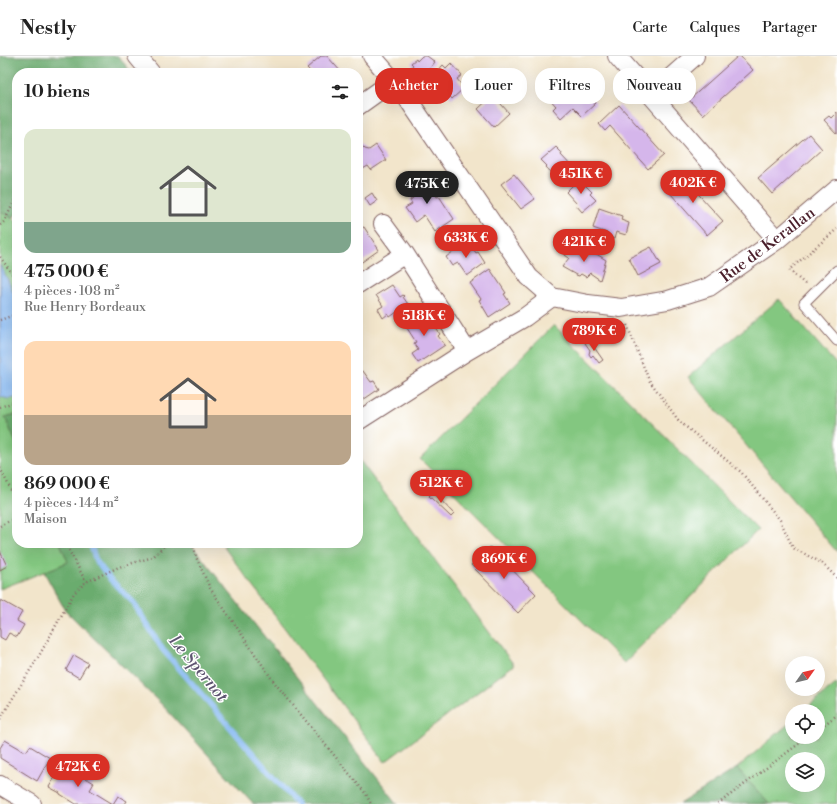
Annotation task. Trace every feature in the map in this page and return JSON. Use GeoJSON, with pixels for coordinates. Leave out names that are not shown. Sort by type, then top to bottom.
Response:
{"type":"FeatureCollection","features":[{"type":"Feature","properties":{"kind":"street"},"geometry":{"type":"LineString","coordinates":[[137,56],[148,68]]}},
{"type":"Feature","properties":{"kind":"street"},"geometry":{"type":"LineString","coordinates":[[372,56],[382,68]]}},
{"type":"Feature","properties":{"kind":"street"},"geometry":{"type":"LineString","coordinates":[[617,56],[627,68]]}},
{"type":"Feature","properties":{"kind":"street"},"geometry":{"type":"LineString","coordinates":[[681,68],[695,56]]}},
{"type":"Feature","properties":{"kind":"street"},"geometry":{"type":"LineString","coordinates":[[363,102],[375,94]]}},
{"type":"Feature","properties":{"kind":"street"},"geometry":{"type":"LineString","coordinates":[[363,418],[467,351],[525,317],[552,297],[529,277],[411,104]]}},
{"type":"Feature","properties":{"kind":"street"},"geometry":{"type":"LineString","coordinates":[[659,104],[777,240]]}},
{"type":"Feature","properties":{"kind":"street","name":"Rue de Kerallan"},"geometry":{"type":"LineString","coordinates":[[552,297],[588,304],[621,308],[668,300],[709,287],[777,240],[837,188]]}},
{"type":"Feature","properties":{"kind":"street"},"geometry":{"type":"LineString","coordinates":[[383,224],[405,254],[467,351]]}},
{"type":"Feature","properties":{"kind":"street"},"geometry":{"type":"LineString","coordinates":[[363,281],[405,254]]}},
{"type":"Feature","properties":{"kind":"street"},"geometry":{"type":"LineString","coordinates":[[0,785],[32,804]]}},
{"type":"Feature","properties":{"kind":"lane"},"geometry":{"type":"LineString","coordinates":[[837,270],[804,303],[837,341]]}},
{"type":"Feature","properties":{"kind":"path"},"geometry":{"type":"LineString","coordinates":[[0,225],[4,222],[12,206]]}},
{"type":"Feature","properties":{"kind":"path"},"geometry":{"type":"LineString","coordinates":[[814,293],[789,270],[837,229]]}},
{"type":"Feature","properties":{"kind":"path"},"geometry":{"type":"LineString","coordinates":[[0,257],[12,273]]}},
{"type":"Feature","properties":{"kind":"path"},"geometry":{"type":"LineString","coordinates":[[621,308],[648,380],[679,421],[741,472],[780,520],[793,548],[822,563],[837,578]]}},
{"type":"Feature","properties":{"kind":"path"},"geometry":{"type":"LineString","coordinates":[[0,320],[12,316]]}},
{"type":"Feature","properties":{"kind":"path"},"geometry":{"type":"LineString","coordinates":[[0,407],[12,403]]}},
{"type":"Feature","properties":{"kind":"path"},"geometry":{"type":"LineString","coordinates":[[0,468],[12,492]]}},
{"type":"Feature","properties":{"kind":"path"},"geometry":{"type":"LineString","coordinates":[[0,526],[12,520]]}},
{"type":"Feature","properties":{"kind":"path"},"geometry":{"type":"LineString","coordinates":[[68,548],[86,582]]}},
{"type":"Feature","properties":{"kind":"path"},"geometry":{"type":"LineString","coordinates":[[0,719],[40,654],[74,593],[86,582],[119,567],[153,557],[162,548]]}},
{"type":"Feature","properties":{"kind":"path"},"geometry":{"type":"LineString","coordinates":[[194,548],[196,556],[210,588],[274,682],[366,794],[371,804]]}},
{"type":"Feature","properties":{"kind":"path"},"geometry":{"type":"LineString","coordinates":[[825,724],[837,715]]}},
{"type":"Feature","properties":{"kind":"path"},"geometry":{"type":"LineString","coordinates":[[718,804],[799,744]]}},
{"type":"Feature","properties":{"kind":"green space"},"geometry":{"type":"Polygon","coordinates":[[[0,56],[118,56],[128,68],[12,68],[12,218],[0,211],[0,56]]]}},
{"type":"Feature","properties":{"kind":"green space"},"geometry":{"type":"Polygon","coordinates":[[[0,211],[12,218],[12,415],[5,417],[12,433],[12,548],[62,548],[69,562],[0,589],[0,211]]]}},
{"type":"Feature","properties":{"kind":"green space"},"geometry":{"type":"Polygon","coordinates":[[[779,299],[837,365],[837,552],[688,377],[779,299]]]}},
{"type":"Feature","properties":{"kind":"green space"},"geometry":{"type":"Polygon","coordinates":[[[554,325],[758,530],[624,663],[420,459],[554,325]]]}},
{"type":"Feature","properties":{"kind":"green space"},"geometry":{"type":"Polygon","coordinates":[[[12,415],[12,433],[5,417],[12,415]]]}},
{"type":"Feature","properties":{"kind":"green space"},"geometry":{"type":"Polygon","coordinates":[[[363,465],[514,665],[385,762],[224,548],[363,548],[363,465]]]}},
{"type":"Feature","properties":{"kind":"green space"},"geometry":{"type":"Polygon","coordinates":[[[62,548],[194,548],[398,804],[253,804],[163,706],[65,610],[44,572],[68,562],[62,548]]]}},
{"type":"Feature","properties":{"kind":"green space"},"geometry":{"type":"Polygon","coordinates":[[[837,683],[837,804],[769,804],[737,768],[785,727],[785,744],[825,744],[825,704],[812,704],[821,696],[825,696],[825,693],[837,683]]]}},
{"type":"Feature","properties":{"kind":"green space"},"geometry":{"type":"Polygon","coordinates":[[[737,768],[769,804],[680,804],[737,768]]]}},
{"type":"Feature","properties":{"kind":"water"},"geometry":{"type":"Polygon","coordinates":[[[0,265],[12,289],[12,398],[0,396],[0,265]]]}},
{"type":"Feature","properties":{"kind":"building"},"geometry":{"type":"Polygon","coordinates":[[[321,56],[327,56],[338,68],[307,68],[321,56]]]}},
{"type":"Feature","properties":{"kind":"building"},"geometry":{"type":"Polygon","coordinates":[[[422,56],[427,56],[435,62],[430,68],[411,68],[413,65],[411,63],[416,59],[417,61],[422,56]]]}},
{"type":"Feature","properties":{"kind":"building"},"geometry":{"type":"Polygon","coordinates":[[[738,56],[740,56],[753,70],[703,115],[693,104],[696,104],[696,94],[738,56]]]}},
{"type":"Feature","properties":{"kind":"building"},"geometry":{"type":"Polygon","coordinates":[[[451,63],[461,74],[457,79],[461,84],[461,91],[453,98],[453,68],[446,68],[451,63]]]}},
{"type":"Feature","properties":{"kind":"building"},"geometry":{"type":"Polygon","coordinates":[[[483,104],[501,104],[509,113],[494,127],[478,109],[483,104]]]}},
{"type":"Feature","properties":{"kind":"building"},"geometry":{"type":"Polygon","coordinates":[[[554,104],[595,104],[582,116],[573,107],[561,118],[553,109],[556,106],[554,104]]]}},
{"type":"Feature","properties":{"kind":"building"},"geometry":{"type":"Polygon","coordinates":[[[619,105],[664,155],[648,169],[610,126],[605,131],[599,124],[619,105]]]}},
{"type":"Feature","properties":{"kind":"building"},"geometry":{"type":"Polygon","coordinates":[[[837,112],[837,134],[824,120],[829,116],[831,118],[837,112]]]}},
{"type":"Feature","properties":{"kind":"building"},"geometry":{"type":"Polygon","coordinates":[[[809,134],[822,149],[772,194],[758,178],[809,134]]]}},
{"type":"Feature","properties":{"kind":"building"},"geometry":{"type":"Polygon","coordinates":[[[376,145],[386,160],[371,170],[368,166],[363,169],[363,147],[369,150],[376,145]]]}},
{"type":"Feature","properties":{"kind":"building"},"geometry":{"type":"Polygon","coordinates":[[[556,147],[574,169],[560,182],[541,160],[556,147]]]}},
{"type":"Feature","properties":{"kind":"building"},"geometry":{"type":"Polygon","coordinates":[[[678,172],[723,221],[707,235],[663,185],[678,172]]]}},
{"type":"Feature","properties":{"kind":"building"},"geometry":{"type":"Polygon","coordinates":[[[514,174],[535,199],[521,209],[501,184],[514,174]]]}},
{"type":"Feature","properties":{"kind":"building"},"geometry":{"type":"Polygon","coordinates":[[[405,177],[414,187],[423,179],[437,197],[439,196],[454,219],[435,232],[424,215],[415,222],[405,208],[412,204],[410,200],[413,198],[409,191],[408,193],[400,185],[404,181],[403,179],[405,177]]]}},
{"type":"Feature","properties":{"kind":"building"},"geometry":{"type":"Polygon","coordinates":[[[579,179],[592,192],[590,194],[596,200],[582,212],[566,192],[579,179]]]}},
{"type":"Feature","properties":{"kind":"building"},"geometry":{"type":"Polygon","coordinates":[[[372,193],[377,201],[370,206],[365,198],[372,193]]]}},
{"type":"Feature","properties":{"kind":"building"},"geometry":{"type":"Polygon","coordinates":[[[599,208],[622,216],[621,220],[629,223],[626,235],[616,232],[614,239],[606,236],[607,233],[593,228],[599,208]]]}},
{"type":"Feature","properties":{"kind":"building"},"geometry":{"type":"Polygon","coordinates":[[[363,227],[364,227],[379,250],[363,261],[363,227]]]}},
{"type":"Feature","properties":{"kind":"building"},"geometry":{"type":"Polygon","coordinates":[[[468,241],[485,263],[467,276],[458,263],[452,266],[446,257],[468,241]]]}},
{"type":"Feature","properties":{"kind":"building"},"geometry":{"type":"Polygon","coordinates":[[[582,245],[606,260],[600,280],[590,273],[586,277],[581,274],[579,276],[562,267],[569,258],[565,255],[571,246],[578,251],[582,245]]]}},
{"type":"Feature","properties":{"kind":"building"},"geometry":{"type":"Polygon","coordinates":[[[651,247],[661,264],[638,276],[629,258],[651,247]]]}},
{"type":"Feature","properties":{"kind":"building"},"geometry":{"type":"Polygon","coordinates":[[[490,269],[506,293],[504,294],[510,303],[489,317],[479,300],[481,299],[470,283],[490,269]]]}},
{"type":"Feature","properties":{"kind":"building"},"geometry":{"type":"Polygon","coordinates":[[[392,285],[400,297],[403,295],[404,296],[403,297],[408,304],[390,317],[388,314],[383,318],[378,309],[383,306],[376,295],[392,285]]]}},
{"type":"Feature","properties":{"kind":"building"},"geometry":{"type":"Polygon","coordinates":[[[424,312],[440,334],[438,336],[445,345],[418,363],[412,354],[418,350],[414,343],[416,342],[405,325],[424,312]]]}},
{"type":"Feature","properties":{"kind":"building"},"geometry":{"type":"Polygon","coordinates":[[[589,340],[603,360],[599,363],[593,355],[591,357],[589,354],[590,350],[585,343],[589,340]]]}},
{"type":"Feature","properties":{"kind":"building"},"geometry":{"type":"Polygon","coordinates":[[[363,371],[371,382],[374,381],[379,389],[363,400],[363,371]]]}},
{"type":"Feature","properties":{"kind":"building"},"geometry":{"type":"Polygon","coordinates":[[[433,492],[454,514],[451,517],[429,496],[433,492]]]}},
{"type":"Feature","properties":{"kind":"building"},"geometry":{"type":"Polygon","coordinates":[[[490,547],[536,594],[518,613],[471,565],[490,547]]]}},
{"type":"Feature","properties":{"kind":"building"},"geometry":{"type":"Polygon","coordinates":[[[0,551],[7,566],[0,570],[0,551]]]}},
{"type":"Feature","properties":{"kind":"building"},"geometry":{"type":"Polygon","coordinates":[[[1,600],[22,612],[17,621],[24,625],[17,637],[9,633],[5,640],[0,637],[1,600]]]}},
{"type":"Feature","properties":{"kind":"building"},"geometry":{"type":"Polygon","coordinates":[[[74,655],[88,663],[79,678],[66,670],[74,655]]]}},
{"type":"Feature","properties":{"kind":"building"},"geometry":{"type":"Polygon","coordinates":[[[5,740],[26,752],[30,746],[50,758],[37,781],[0,758],[0,748],[5,740]]]}},
{"type":"Feature","properties":{"kind":"building"},"geometry":{"type":"Polygon","coordinates":[[[63,764],[94,783],[90,790],[113,804],[76,804],[49,787],[63,764]]]}},
{"type":"Feature","properties":{"kind":"building"},"geometry":{"type":"Polygon","coordinates":[[[118,796],[127,801],[125,804],[113,804],[118,796]]]}},
{"type":"Feature","properties":{"kind":"waterway","name":"Le Spernot"},"geometry":{"type":"LineString","coordinates":[[92,548],[96,561],[110,579],[133,602],[163,650],[297,804]]}}]}
